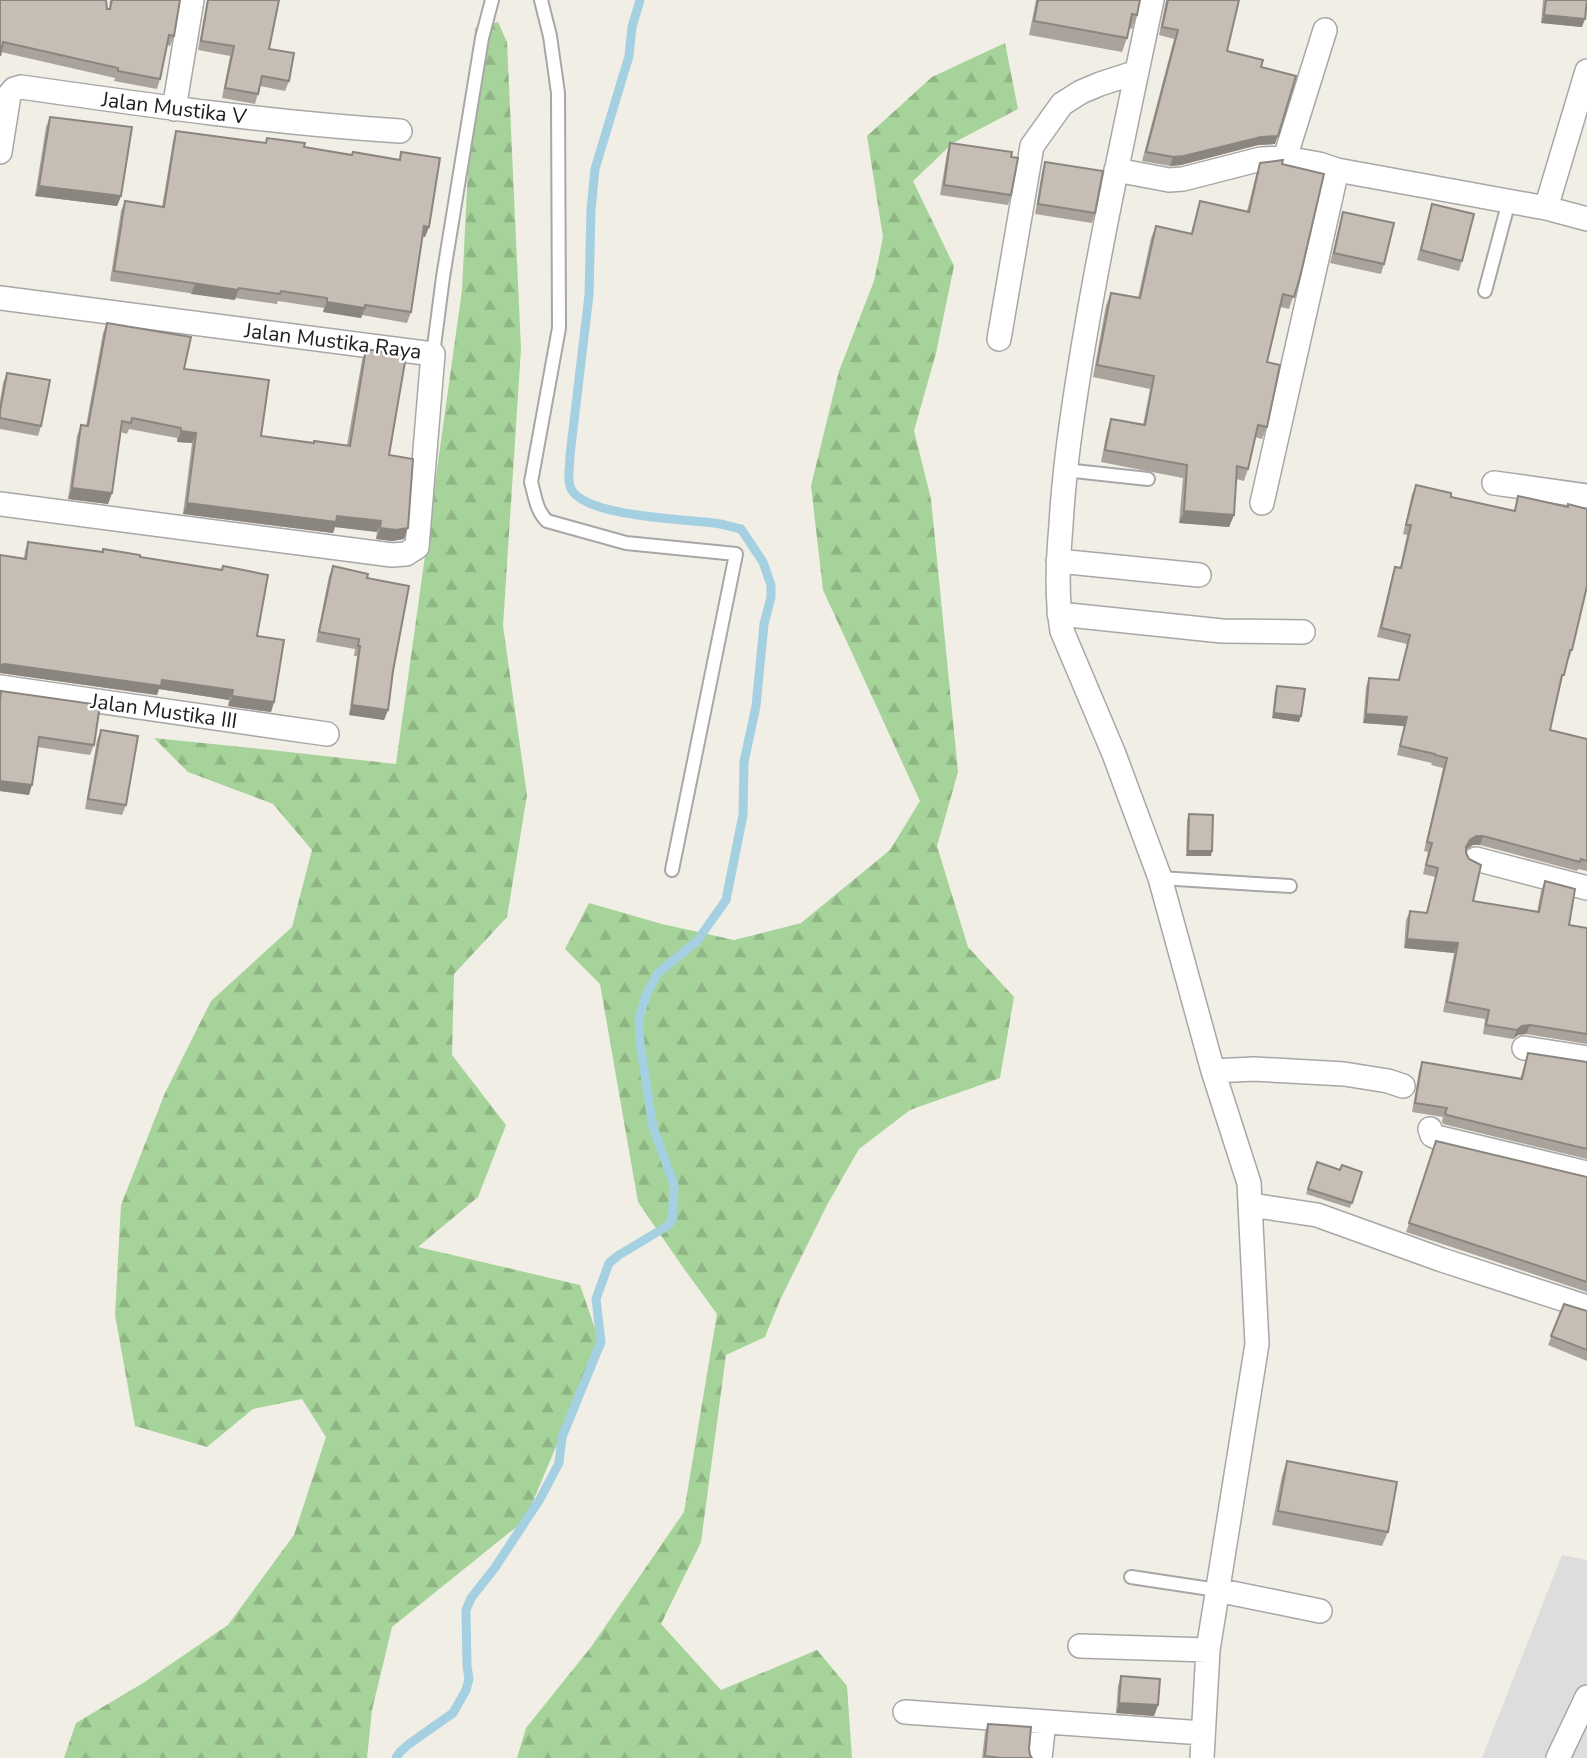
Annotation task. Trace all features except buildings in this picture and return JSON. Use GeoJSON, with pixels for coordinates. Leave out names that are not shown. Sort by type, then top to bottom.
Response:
{"type":"FeatureCollection","features":[{"type":"Feature","properties":{"kind":"street"},"geometry":{"type":"LineString","coordinates":[[174,109],[192,0]]}},
{"type":"Feature","properties":{"kind":"street"},"geometry":{"type":"LineString","coordinates":[[1152,0],[1084,334],[1065,470],[1058,561],[1059,614],[1062,631],[1114,754],[1160,878],[1213,1071],[1250,1183],[1257,1343],[1208,1650],[1202,1758]]}},
{"type":"Feature","properties":{"kind":"street"},"geometry":{"type":"LineString","coordinates":[[1285,158],[1325,30]]}},
{"type":"Feature","properties":{"kind":"street"},"geometry":{"type":"LineString","coordinates":[[1546,208],[1587,71]]}},
{"type":"Feature","properties":{"kind":"street"},"geometry":{"type":"LineString","coordinates":[[999,339],[1032,146],[1062,104],[1100,83],[1137,72]]}},
{"type":"Feature","properties":{"kind":"street","name":"Jalan Mustika V"},"geometry":{"type":"LineString","coordinates":[[0,152],[9,95],[22,87],[174,109],[400,131]]}},
{"type":"Feature","properties":{"kind":"street"},"geometry":{"type":"LineString","coordinates":[[1116,170],[1183,180],[1261,159],[1285,158],[1546,208],[1587,219]]}},
{"type":"Feature","properties":{"kind":"street"},"geometry":{"type":"LineString","coordinates":[[1262,503],[1337,170]]}},
{"type":"Feature","properties":{"kind":"street","name":"Jalan Mustika Raya"},"geometry":{"type":"LineString","coordinates":[[0,298],[433,355]]}},
{"type":"Feature","properties":{"kind":"street"},"geometry":{"type":"LineString","coordinates":[[0,504],[392,555],[406,554],[417,547],[433,355]]}},
{"type":"Feature","properties":{"kind":"street"},"geometry":{"type":"LineString","coordinates":[[1494,483],[1587,496]]}},
{"type":"Feature","properties":{"kind":"street"},"geometry":{"type":"LineString","coordinates":[[1058,561],[1199,575]]}},
{"type":"Feature","properties":{"kind":"street"},"geometry":{"type":"LineString","coordinates":[[1059,614],[1222,631],[1303,632]]}},
{"type":"Feature","properties":{"kind":"street","name":"Jalan Mustika III"},"geometry":{"type":"LineString","coordinates":[[0,687],[327,734]]}},
{"type":"Feature","properties":{"kind":"street"},"geometry":{"type":"LineString","coordinates":[[1476,859],[1587,888]]}},
{"type":"Feature","properties":{"kind":"street"},"geometry":{"type":"LineString","coordinates":[[1524,1048],[1587,1058]]}},
{"type":"Feature","properties":{"kind":"street"},"geometry":{"type":"LineString","coordinates":[[1213,1071],[1254,1069],[1344,1074],[1403,1086]]}},
{"type":"Feature","properties":{"kind":"street"},"geometry":{"type":"LineString","coordinates":[[1430,1129],[1436,1137],[1587,1173]]}},
{"type":"Feature","properties":{"kind":"street"},"geometry":{"type":"LineString","coordinates":[[1251,1205],[1318,1215],[1442,1260],[1587,1307]]}},
{"type":"Feature","properties":{"kind":"street"},"geometry":{"type":"LineString","coordinates":[[1217,1590],[1320,1611]]}},
{"type":"Feature","properties":{"kind":"street"},"geometry":{"type":"LineString","coordinates":[[1080,1646],[1208,1650]]}},
{"type":"Feature","properties":{"kind":"street"},"geometry":{"type":"LineString","coordinates":[[1558,1758],[1587,1697]]}},
{"type":"Feature","properties":{"kind":"street"},"geometry":{"type":"LineString","coordinates":[[905,1712],[1203,1733]]}},
{"type":"Feature","properties":{"kind":"street"},"geometry":{"type":"LineString","coordinates":[[1040,1758],[1044,1722]]}},
{"type":"Feature","properties":{"kind":"lane","name":"Jalan Mustika Raya"},"geometry":{"type":"LineString","coordinates":[[433,355],[482,38],[492,0]]}},
{"type":"Feature","properties":{"kind":"lane"},"geometry":{"type":"LineString","coordinates":[[541,0],[550,36],[558,93],[559,328],[531,482],[536,504],[547,521],[626,543],[736,554],[672,870]]}},
{"type":"Feature","properties":{"kind":"lane"},"geometry":{"type":"LineString","coordinates":[[1485,291],[1509,201]]}},
{"type":"Feature","properties":{"kind":"lane"},"geometry":{"type":"LineString","coordinates":[[1065,470],[1148,480]]}},
{"type":"Feature","properties":{"kind":"lane"},"geometry":{"type":"LineString","coordinates":[[1160,878],[1290,886]]}},
{"type":"Feature","properties":{"kind":"lane"},"geometry":{"type":"LineString","coordinates":[[1131,1577],[1217,1590]]}},
{"type":"Feature","properties":{"kind":"shaded area"},"geometry":{"type":"Polygon","coordinates":[[[1562,1555],[1587,1560],[1587,1758],[1482,1758],[1562,1555]]]}},
{"type":"Feature","properties":{"kind":"green space"},"geometry":{"type":"Polygon","coordinates":[[[498,22],[507,42],[521,349],[503,626],[527,795],[507,917],[454,974],[452,1055],[506,1125],[478,1197],[418,1247],[580,1285],[600,1343],[525,1520],[392,1627],[372,1710],[367,1758],[64,1758],[76,1723],[143,1683],[228,1625],[294,1535],[326,1437],[302,1399],[253,1409],[207,1447],[135,1426],[115,1315],[121,1205],[165,1093],[211,1001],[292,927],[312,850],[273,804],[188,772],[154,738],[396,764],[462,290],[475,28],[498,22]]]}},
{"type":"Feature","properties":{"kind":"green space"},"geometry":{"type":"Polygon","coordinates":[[[1005,43],[1018,109],[953,143],[913,181],[954,266],[936,353],[914,431],[931,499],[958,772],[937,846],[968,947],[1014,997],[1000,1078],[910,1110],[859,1149],[827,1205],[780,1300],[765,1337],[726,1355],[701,1542],[661,1624],[721,1690],[817,1650],[847,1686],[852,1758],[517,1758],[526,1728],[591,1647],[684,1512],[717,1314],[638,1202],[600,984],[565,949],[589,903],[662,924],[734,940],[801,923],[890,850],[920,801],[823,590],[811,486],[839,371],[874,281],[883,237],[867,136],[932,77],[1005,43]]]}},
{"type":"Feature","properties":{"kind":"waterway"},"geometry":{"type":"LineString","coordinates":[[396,1758],[409,1744],[453,1713],[466,1690],[469,1679],[466,1610],[471,1598],[494,1569],[540,1499],[559,1463],[562,1437],[601,1342],[596,1299],[609,1263],[669,1225],[672,1220],[674,1185],[653,1127],[639,1019],[646,995],[658,973],[697,941],[726,900],[743,815],[744,762],[756,706],[764,624],[771,597],[771,585],[763,562],[741,529],[599,507],[573,492],[569,480],[589,295],[595,169],[629,56],[632,27],[640,0]]}}]}
